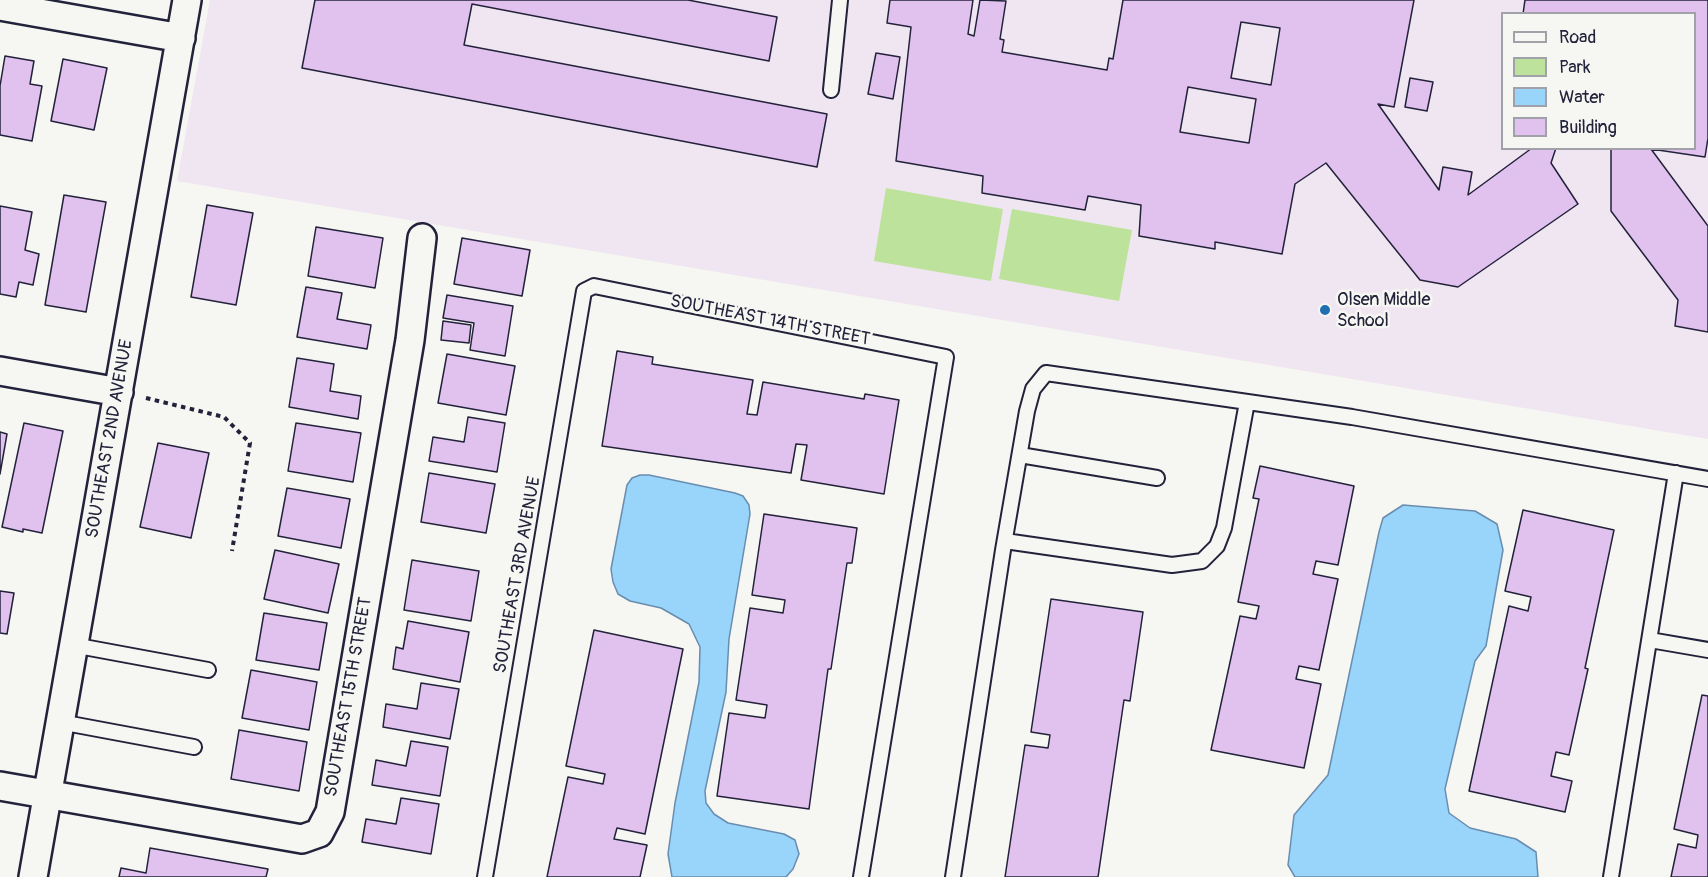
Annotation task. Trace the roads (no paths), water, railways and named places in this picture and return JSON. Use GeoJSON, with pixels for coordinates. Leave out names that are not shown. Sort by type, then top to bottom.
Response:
{"type":"FeatureCollection","features":[{"type":"Feature","properties":{"kind":"street","name":"SOUTHEAST 2ND AVENUE"},"geometry":{"type":"LineString","coordinates":[[33,877],[187,0]]}},
{"type":"Feature","properties":{"kind":"street"},"geometry":{"type":"LineString","coordinates":[[0,6],[181,38]]}},
{"type":"Feature","properties":{"kind":"street","name":"SOUTHEAST 15TH STREET"},"geometry":{"type":"LineString","coordinates":[[0,786],[302,839],[319,833],[330,812],[410,340],[422,238]]}},
{"type":"Feature","properties":{"kind":"street"},"geometry":{"type":"LineString","coordinates":[[0,370],[119,392]]}},
{"type":"Feature","properties":{"kind":"lane"},"geometry":{"type":"LineString","coordinates":[[831,90],[840,0]]}},
{"type":"Feature","properties":{"kind":"lane","name":"SOUTHEAST 14TH STREET"},"geometry":{"type":"LineString","coordinates":[[594,286],[946,357],[861,877]]}},
{"type":"Feature","properties":{"kind":"lane","name":"SOUTHEAST 3RD AVENUE"},"geometry":{"type":"LineString","coordinates":[[485,877],[584,291],[594,286]]}},
{"type":"Feature","properties":{"kind":"lane"},"geometry":{"type":"LineString","coordinates":[[953,877],[1020,455],[1033,389],[1046,373],[1352,417],[1708,479]]}},
{"type":"Feature","properties":{"kind":"lane"},"geometry":{"type":"LineString","coordinates":[[1005,541],[1172,565],[1202,561],[1217,546],[1224,528],[1247,402]]}},
{"type":"Feature","properties":{"kind":"lane"},"geometry":{"type":"LineString","coordinates":[[1020,455],[1156,478]]}},
{"type":"Feature","properties":{"kind":"lane"},"geometry":{"type":"LineString","coordinates":[[1611,877],[1676,473]]}},
{"type":"Feature","properties":{"kind":"lane"},"geometry":{"type":"LineString","coordinates":[[1650,640],[1708,646]]}},
{"type":"Feature","properties":{"kind":"lane"},"geometry":{"type":"LineString","coordinates":[[74,645],[208,670]]}},
{"type":"Feature","properties":{"kind":"lane"},"geometry":{"type":"LineString","coordinates":[[60,722],[194,747]]}},
{"type":"Feature","properties":{"kind":"water"},"geometry":{"type":"Polygon","coordinates":[[[640,475],[735,493],[743,496],[749,505],[750,514],[729,639],[726,692],[705,791],[706,803],[714,814],[728,823],[784,834],[795,840],[799,854],[793,869],[786,877],[672,877],[668,854],[675,803],[699,682],[700,647],[689,624],[661,608],[630,601],[618,594],[613,582],[611,569],[627,485],[632,478],[640,475]]]}},
{"type":"Feature","properties":{"kind":"water"},"geometry":{"type":"Polygon","coordinates":[[[1403,505],[1475,511],[1497,524],[1503,550],[1486,646],[1475,661],[1445,789],[1449,813],[1470,828],[1516,839],[1536,852],[1538,877],[1295,877],[1288,865],[1294,815],[1328,775],[1383,518],[1403,505]]]}},
{"type":"Feature","properties":{"kind":"place","name":"Olsen Middle School"},"geometry":{"type":"Point","coordinates":[1325,310]}}]}
